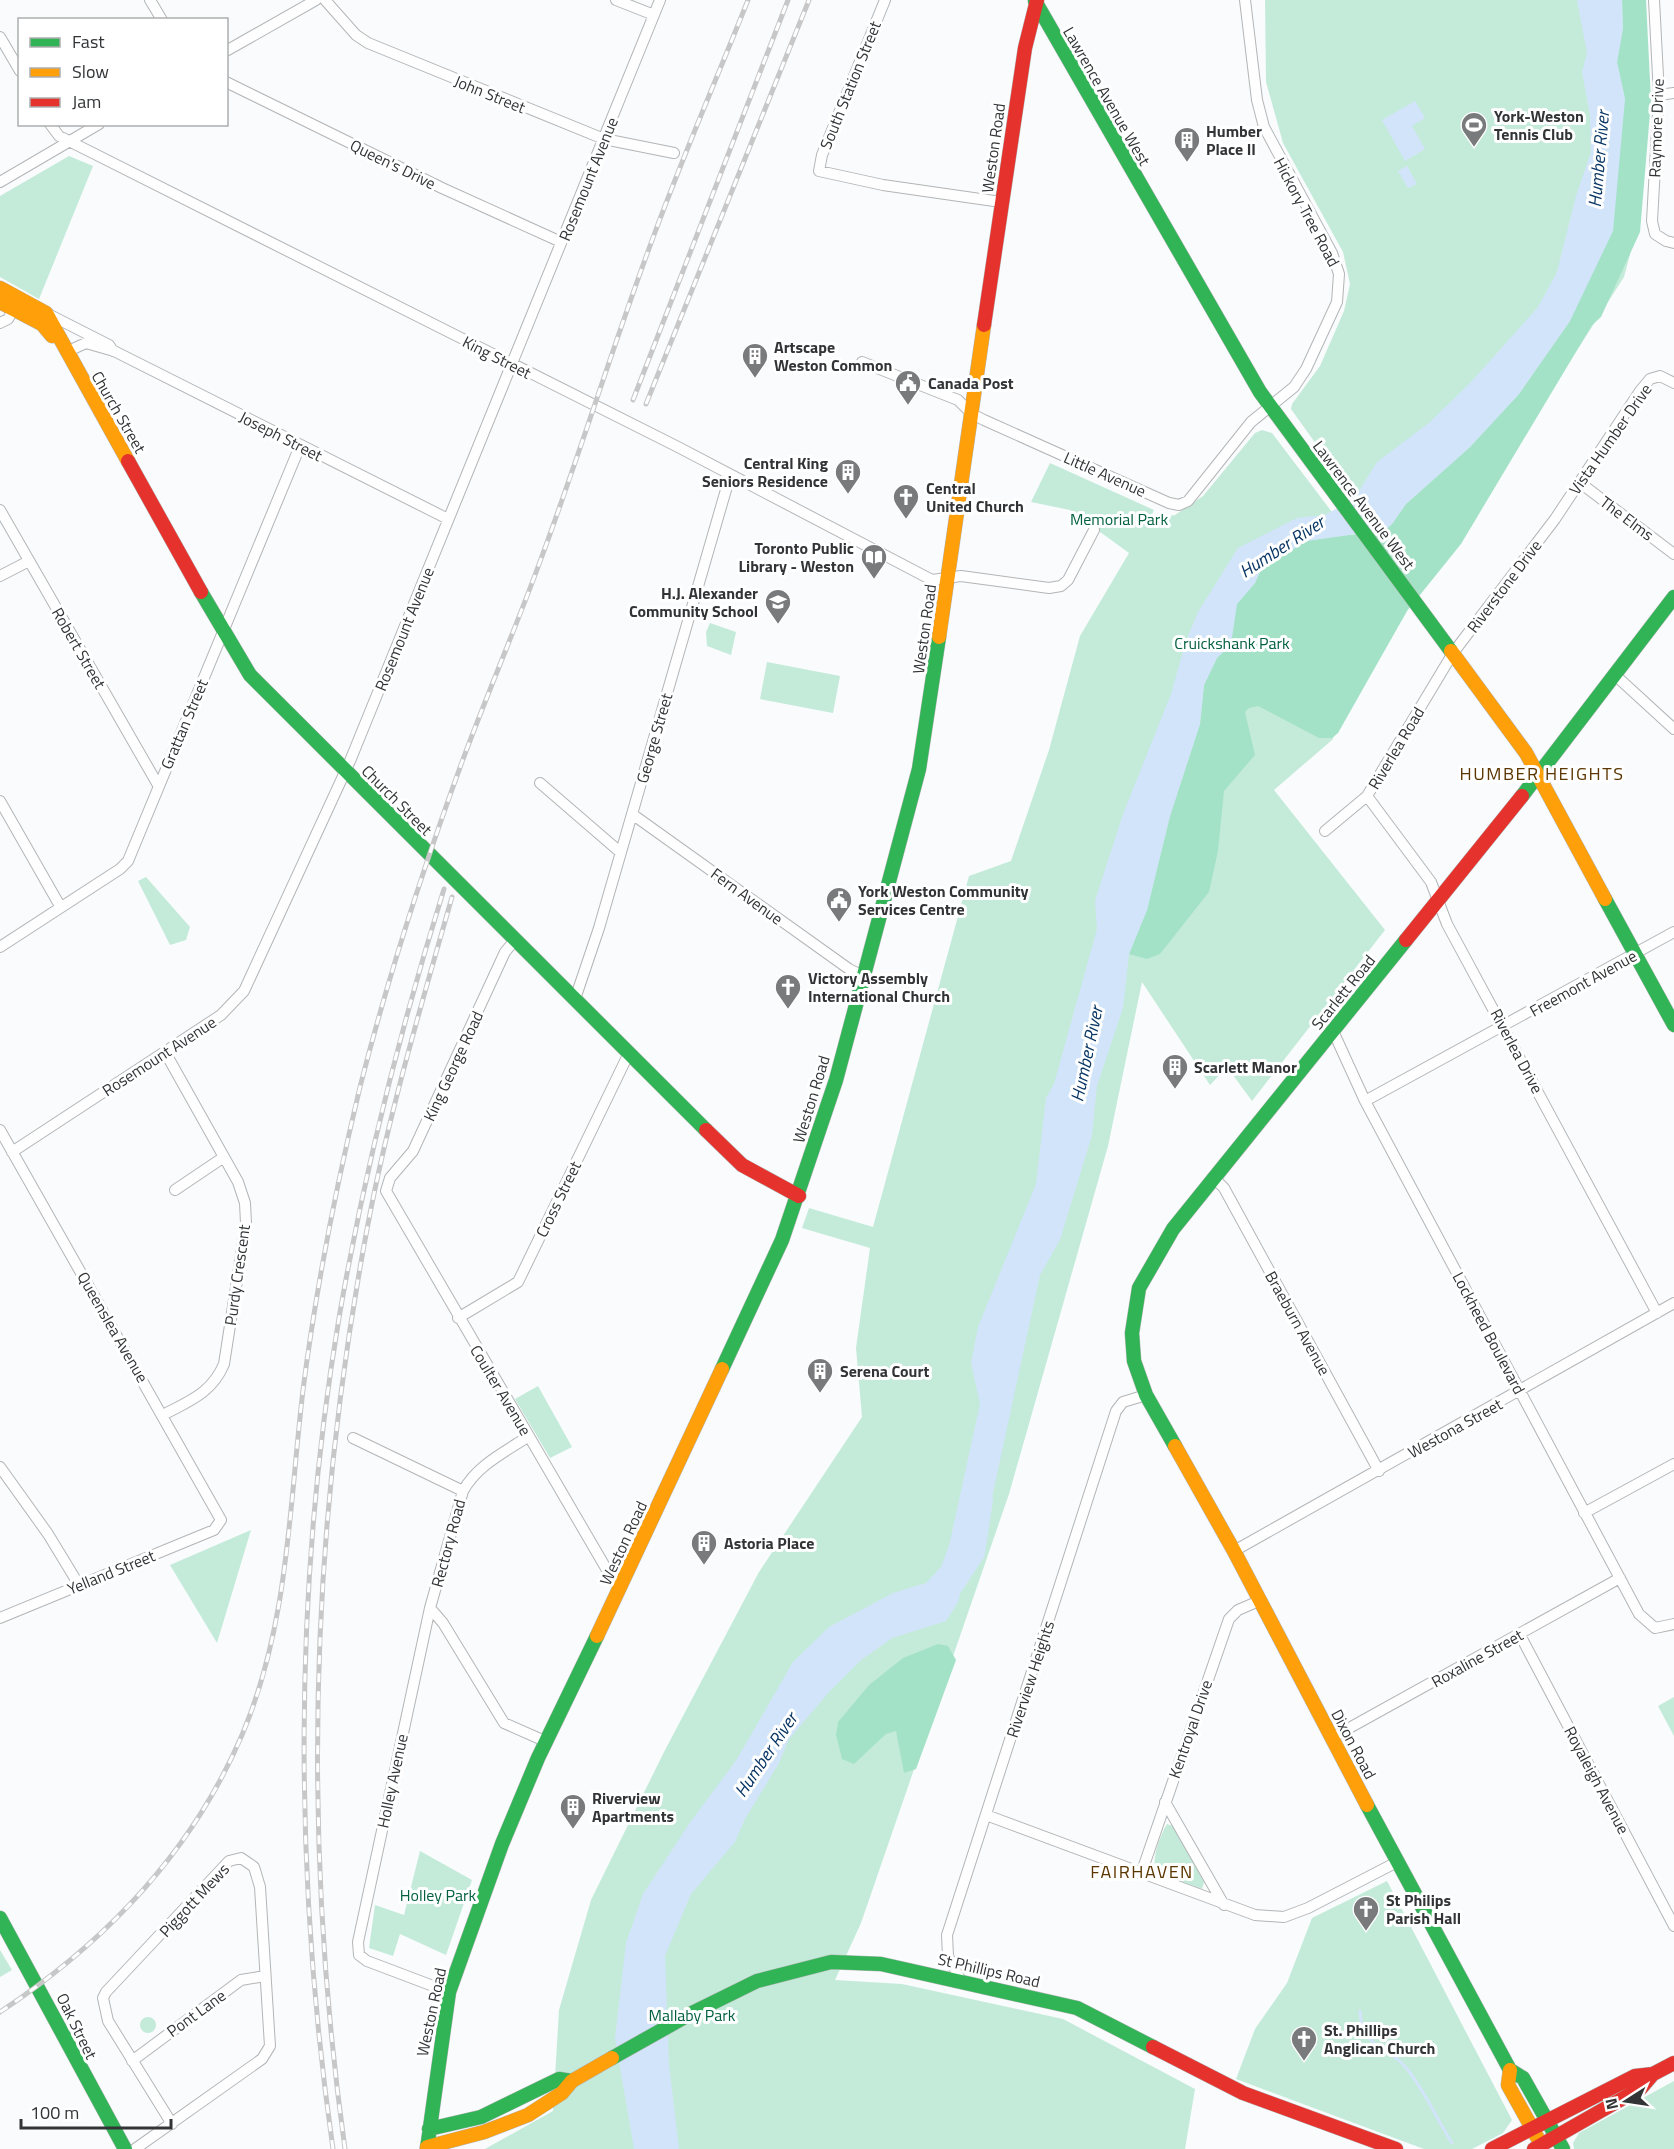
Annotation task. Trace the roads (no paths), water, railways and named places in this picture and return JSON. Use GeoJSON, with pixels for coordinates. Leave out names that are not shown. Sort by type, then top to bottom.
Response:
{"type":"FeatureCollection","features":[{"type":"Feature","properties":{"kind":"main road","name":"Lawrence Avenue West"},"geometry":{"type":"LineString","coordinates":[[1036,1],[1179,255],[1270,405],[1453,653],[1538,774],[1674,1025]]}},
{"type":"Feature","properties":{"kind":"main road","name":"Weston Road"},"geometry":{"type":"LineString","coordinates":[[427,2148],[449,1992],[502,1844],[547,1742],[743,1328],[798,1196],[836,1080],[919,769],[1001,202],[1022,67],[1036,1]]}},
{"type":"Feature","properties":{"kind":"main road","name":"Church Street"},"geometry":{"type":"LineString","coordinates":[[0,288],[42,324],[65,351],[250,675],[742,1165],[765,1180],[798,1196]]}},
{"type":"Feature","properties":{"kind":"main road","name":"Church Street"},"geometry":{"type":"LineString","coordinates":[[0,302],[46,313],[63,342],[65,351]]}},
{"type":"Feature","properties":{"kind":"main road","name":"Scarlett Road"},"geometry":{"type":"LineString","coordinates":[[1168,1434],[1146,1395],[1134,1361],[1132,1333],[1139,1288],[1173,1229],[1213,1177],[1266,1117],[1538,774],[1674,597]]}},
{"type":"Feature","properties":{"kind":"main road","name":"Dixon Road"},"geometry":{"type":"LineString","coordinates":[[1168,1434],[1234,1551],[1397,1862],[1510,2070],[1522,2078],[1563,2149]]}},
{"type":"Feature","properties":{"kind":"main road","name":"Oak Street"},"geometry":{"type":"LineString","coordinates":[[0,1918],[48,2003],[85,2079],[125,2149]]}},
{"type":"Feature","properties":{"kind":"main road","name":"St Phillips Road"},"geometry":{"type":"LineString","coordinates":[[429,2129],[459,2126],[482,2118],[559,2079],[572,2080],[692,2013],[758,1981],[831,1962],[880,1964],[960,1979],[1077,2008],[1244,2093],[1396,2149]]}},
{"type":"Feature","properties":{"kind":"main road"},"geometry":{"type":"LineString","coordinates":[[1492,2149],[1635,2076],[1653,2074],[1674,2063]]}},
{"type":"Feature","properties":{"kind":"main road","name":"Dixon Road"},"geometry":{"type":"LineString","coordinates":[[1510,2070],[1509,2085],[1532,2128],[1539,2148]]}},
{"type":"Feature","properties":{"kind":"main road"},"geometry":{"type":"LineString","coordinates":[[1539,2148],[1555,2136],[1641,2088],[1653,2074]]}},
{"type":"Feature","properties":{"kind":"main road","name":"St Phillips Road"},"geometry":{"type":"LineString","coordinates":[[427,2148],[469,2138],[502,2126],[566,2092],[572,2080]]}},
{"type":"Feature","properties":{"kind":"street"},"geometry":{"type":"LineString","coordinates":[[150,0],[161,18]]}},
{"type":"Feature","properties":{"kind":"street"},"geometry":{"type":"LineString","coordinates":[[228,50],[316,0]]}},
{"type":"Feature","properties":{"kind":"street","name":"John Street"},"geometry":{"type":"LineString","coordinates":[[325,0],[356,35],[368,43],[604,139],[674,153]]}},
{"type":"Feature","properties":{"kind":"street"},"geometry":{"type":"LineString","coordinates":[[616,0],[654,15]]}},
{"type":"Feature","properties":{"kind":"street","name":"Rosemount Avenue"},"geometry":{"type":"LineString","coordinates":[[12,1152],[221,1015],[244,991],[346,771],[660,0]]}},
{"type":"Feature","properties":{"kind":"street","name":"South Station Street"},"geometry":{"type":"LineString","coordinates":[[885,0],[822,155],[819,171],[883,184],[1001,202]]}},
{"type":"Feature","properties":{"kind":"street","name":"Hickory Tree Road"},"geometry":{"type":"LineString","coordinates":[[1245,0],[1257,100],[1264,127],[1332,253],[1339,283],[1333,312],[1306,369],[1293,387],[1270,405]]}},
{"type":"Feature","properties":{"kind":"street","name":"Raymore Drive"},"geometry":{"type":"LineString","coordinates":[[1654,0],[1659,95],[1652,221],[1655,234],[1674,243]]}},
{"type":"Feature","properties":{"kind":"street"},"geometry":{"type":"LineString","coordinates":[[0,37],[18,68]]}},
{"type":"Feature","properties":{"kind":"street","name":"Queen's Drive"},"geometry":{"type":"LineString","coordinates":[[228,83],[431,183],[561,242]]}},
{"type":"Feature","properties":{"kind":"street"},"geometry":{"type":"LineString","coordinates":[[1659,95],[1674,93]]}},
{"type":"Feature","properties":{"kind":"street","name":"King Street"},"geometry":{"type":"LineString","coordinates":[[52,126],[59,136],[678,447],[932,580],[961,576],[1049,588],[1061,586],[1068,580],[1094,530]]}},
{"type":"Feature","properties":{"kind":"street"},"geometry":{"type":"LineString","coordinates":[[0,182],[95,126]]}},
{"type":"Feature","properties":{"kind":"street"},"geometry":{"type":"LineString","coordinates":[[0,324],[8,319],[16,304]]}},
{"type":"Feature","properties":{"kind":"street","name":"Joseph Street"},"geometry":{"type":"LineString","coordinates":[[46,313],[110,345],[114,351]]}},
{"type":"Feature","properties":{"kind":"street","name":"Joseph Street"},"geometry":{"type":"LineString","coordinates":[[65,351],[86,343],[114,351],[448,519]]}},
{"type":"Feature","properties":{"kind":"street"},"geometry":{"type":"LineString","coordinates":[[862,362],[958,400],[972,414]]}},
{"type":"Feature","properties":{"kind":"street","name":"Vista Humber Drive"},"geometry":{"type":"LineString","coordinates":[[1555,519],[1650,379],[1660,376],[1674,383]]}},
{"type":"Feature","properties":{"kind":"street","name":"Little Avenue"},"geometry":{"type":"LineString","coordinates":[[972,414],[1169,503],[1179,505],[1188,501],[1251,422],[1270,405]]}},
{"type":"Feature","properties":{"kind":"street","name":"Grattan Street"},"geometry":{"type":"LineString","coordinates":[[0,947],[120,869],[128,861],[300,446]]}},
{"type":"Feature","properties":{"kind":"street","name":"George Street"},"geometry":{"type":"LineString","coordinates":[[575,999],[632,814],[730,476]]}},
{"type":"Feature","properties":{"kind":"street","name":"The Elms"},"geometry":{"type":"LineString","coordinates":[[1579,482],[1674,554]]}},
{"type":"Feature","properties":{"kind":"street","name":"Robert Street"},"geometry":{"type":"LineString","coordinates":[[0,510],[158,785]]}},
{"type":"Feature","properties":{"kind":"street","name":"Riverstone Drive"},"geometry":{"type":"LineString","coordinates":[[1453,653],[1555,519]]}},
{"type":"Feature","properties":{"kind":"street"},"geometry":{"type":"LineString","coordinates":[[0,576],[29,561]]}},
{"type":"Feature","properties":{"kind":"street","name":"Riverlea Road"},"geometry":{"type":"LineString","coordinates":[[1325,831],[1367,796],[1453,653]]}},
{"type":"Feature","properties":{"kind":"street"},"geometry":{"type":"LineString","coordinates":[[1615,675],[1674,729]]}},
{"type":"Feature","properties":{"kind":"street"},"geometry":{"type":"LineString","coordinates":[[540,783],[620,852]]}},
{"type":"Feature","properties":{"kind":"street","name":"Riverlea Drive"},"geometry":{"type":"LineString","coordinates":[[1367,796],[1431,882],[1447,924],[1505,1026],[1657,1313]]}},
{"type":"Feature","properties":{"kind":"street"},"geometry":{"type":"LineString","coordinates":[[0,801],[60,906]]}},
{"type":"Feature","properties":{"kind":"street","name":"Fern Avenue"},"geometry":{"type":"LineString","coordinates":[[632,814],[802,936],[862,976]]}},
{"type":"Feature","properties":{"kind":"street","name":"Freemont Avenue"},"geometry":{"type":"LineString","coordinates":[[1365,1101],[1674,932]]}},
{"type":"Feature","properties":{"kind":"street","name":"King George Road"},"geometry":{"type":"LineString","coordinates":[[386,1191],[390,1178],[413,1151],[505,952],[515,940]]}},
{"type":"Feature","properties":{"kind":"street","name":"Lockheed Boulevard"},"geometry":{"type":"LineString","coordinates":[[1333,1031],[1365,1101],[1639,1614],[1655,1628],[1674,1624]]}},
{"type":"Feature","properties":{"kind":"street","name":"Purdy Crescent"},"geometry":{"type":"LineString","coordinates":[[163,1415],[206,1391],[217,1381],[224,1364],[246,1223],[245,1203],[238,1182],[165,1052]]}},
{"type":"Feature","properties":{"kind":"street","name":"Cross Street"},"geometry":{"type":"LineString","coordinates":[[459,1318],[518,1282],[629,1053]]}},
{"type":"Feature","properties":{"kind":"street","name":"Queenslea Avenue"},"geometry":{"type":"LineString","coordinates":[[0,1130],[220,1515],[220,1524]]}},
{"type":"Feature","properties":{"kind":"street"},"geometry":{"type":"LineString","coordinates":[[175,1191],[224,1157]]}},
{"type":"Feature","properties":{"kind":"street","name":"Braeburn Avenue"},"geometry":{"type":"LineString","coordinates":[[1213,1177],[1224,1188],[1379,1471]]}},
{"type":"Feature","properties":{"kind":"street","name":"Coulter Avenue"},"geometry":{"type":"LineString","coordinates":[[386,1191],[607,1570],[621,1585]]}},
{"type":"Feature","properties":{"kind":"street","name":"Westona Street"},"geometry":{"type":"LineString","coordinates":[[1234,1551],[1674,1303]]}},
{"type":"Feature","properties":{"kind":"street","name":"Riverview Heights"},"geometry":{"type":"LineString","coordinates":[[960,1979],[948,1956],[947,1935],[1116,1411],[1123,1402],[1146,1395]]}},
{"type":"Feature","properties":{"kind":"street","name":"Rectory Road"},"geometry":{"type":"LineString","coordinates":[[529,1436],[480,1468],[463,1491],[430,1608],[443,1623],[504,1723],[547,1742]]}},
{"type":"Feature","properties":{"kind":"street"},"geometry":{"type":"LineString","coordinates":[[353,1438],[463,1491]]}},
{"type":"Feature","properties":{"kind":"street"},"geometry":{"type":"LineString","coordinates":[[1584,1513],[1674,1464]]}},
{"type":"Feature","properties":{"kind":"street"},"geometry":{"type":"LineString","coordinates":[[0,1467],[48,1534],[79,1585]]}},
{"type":"Feature","properties":{"kind":"street","name":"Yelland Street"},"geometry":{"type":"LineString","coordinates":[[0,1618],[214,1530],[220,1524]]}},
{"type":"Feature","properties":{"kind":"street","name":"Roxaline Street"},"geometry":{"type":"LineString","coordinates":[[1333,1737],[1620,1578]]}},
{"type":"Feature","properties":{"kind":"street","name":"Kentroyal Drive"},"geometry":{"type":"LineString","coordinates":[[1141,1874],[1229,1619],[1238,1610],[1259,1601]]}},
{"type":"Feature","properties":{"kind":"street","name":"Holley Avenue"},"geometry":{"type":"LineString","coordinates":[[430,1608],[360,1935],[359,1955],[367,1961],[449,1992]]}},
{"type":"Feature","properties":{"kind":"street","name":"Royaleigh Avenue"},"geometry":{"type":"LineString","coordinates":[[1520,1635],[1674,1926]]}},
{"type":"Feature","properties":{"kind":"street"},"geometry":{"type":"LineString","coordinates":[[1165,1802],[1224,1905]]}},
{"type":"Feature","properties":{"kind":"street"},"geometry":{"type":"LineString","coordinates":[[986,1815],[1255,1915],[1284,1917],[1308,1908],[1397,1862]]}},
{"type":"Feature","properties":{"kind":"street","name":"Piggott Mews"},"geometry":{"type":"LineString","coordinates":[[135,2149],[172,2124],[266,2055],[270,2046],[258,1877],[254,1867],[241,1858],[229,1861],[106,1992],[103,1998],[105,2015],[172,2124]]}},
{"type":"Feature","properties":{"kind":"street","name":"Pont Lane"},"geometry":{"type":"LineString","coordinates":[[132,2061],[241,1980],[265,1976]]}},
{"type":"Feature","properties":{"kind":"water"},"geometry":{"type":"Polygon","coordinates":[[[1577,0],[1622,0],[1623,28],[1617,62],[1625,99],[1613,231],[1570,321],[1519,394],[1470,447],[1406,504],[1385,530],[1277,545],[1269,551],[1255,583],[1237,604],[1231,644],[1217,658],[1204,685],[1200,724],[1170,816],[1147,910],[1129,954],[1123,1008],[1097,1086],[1092,1135],[1060,1240],[1040,1275],[991,1502],[978,1529],[958,1602],[946,1621],[892,1638],[860,1661],[829,1692],[789,1739],[779,1763],[745,1819],[735,1842],[691,1894],[665,1956],[669,2064],[679,2149],[634,2149],[615,2038],[626,1943],[643,1894],[689,1824],[737,1759],[793,1662],[829,1627],[893,1593],[926,1583],[941,1567],[949,1546],[980,1404],[971,1363],[978,1327],[1036,1184],[1046,1098],[1054,1084],[1097,929],[1095,901],[1123,814],[1171,694],[1186,641],[1198,612],[1238,548],[1297,518],[1325,515],[1345,504],[1359,491],[1377,462],[1430,422],[1471,382],[1538,307],[1557,272],[1576,196],[1591,152],[1590,115],[1582,72],[1587,53],[1577,0]]]}},
{"type":"Feature","properties":{"kind":"water"},"geometry":{"type":"Polygon","coordinates":[[[1415,101],[1425,118],[1412,126],[1425,149],[1405,161],[1382,120],[1415,101]]]}},
{"type":"Feature","properties":{"kind":"water"},"geometry":{"type":"Polygon","coordinates":[[[1407,166],[1417,184],[1408,188],[1398,171],[1407,166]]]}},
{"type":"Feature","properties":{"kind":"waterway","name":"Humber River"},"geometry":{"type":"LineString","coordinates":[[1248,566],[1304,532]]}},
{"type":"Feature","properties":{"kind":"waterway","name":"Humber River"},"geometry":{"type":"LineString","coordinates":[[955,1585],[976,1553],[984,1500]]}},
{"type":"Feature","properties":{"kind":"waterway"},"geometry":{"type":"LineString","coordinates":[[1360,2011],[1365,2033],[1408,2070],[1452,2143]]}},
{"type":"Feature","properties":{"kind":"railway"},"geometry":{"type":"LineString","coordinates":[[0,2012],[76,1956],[142,1891],[171,1856],[198,1818],[222,1778],[258,1693],[269,1651],[285,1565],[303,1390],[320,1276],[351,1125],[382,1005],[420,883],[462,762],[538,567],[665,205],[748,0]]}},
{"type":"Feature","properties":{"kind":"railway"},"geometry":{"type":"LineString","coordinates":[[633,400],[788,0]]}},
{"type":"Feature","properties":{"kind":"railway"},"geometry":{"type":"LineString","coordinates":[[646,404],[809,0]]}},
{"type":"Feature","properties":{"kind":"railway"},"geometry":{"type":"LineString","coordinates":[[333,2149],[320,2046],[311,1942],[306,1838],[304,1734],[313,1525],[324,1421],[339,1318],[360,1210],[398,1048],[444,889]]}},
{"type":"Feature","properties":{"kind":"railway"},"geometry":{"type":"LineString","coordinates":[[345,2149],[331,2033],[322,1917],[318,1801],[319,1685],[324,1569],[334,1454],[349,1339],[368,1224],[396,1100],[452,897]]}},
{"type":"Feature","properties":{"kind":"place","name":"York-Weston Tennis Club"},"geometry":{"type":"Point","coordinates":[1474,148]}},
{"type":"Feature","properties":{"kind":"place","name":"Humber Place II"},"geometry":{"type":"Point","coordinates":[1187,163]}},
{"type":"Feature","properties":{"kind":"place","name":"Artscape Weston Common"},"geometry":{"type":"Point","coordinates":[755,379]}},
{"type":"Feature","properties":{"kind":"place","name":"Canada Post"},"geometry":{"type":"Point","coordinates":[908,406]}},
{"type":"Feature","properties":{"kind":"place","name":"Central King Seniors Residence"},"geometry":{"type":"Point","coordinates":[848,495]}},
{"type":"Feature","properties":{"kind":"place","name":"Central United Church"},"geometry":{"type":"Point","coordinates":[906,520]}},
{"type":"Feature","properties":{"kind":"place","name":"Toronto Public Library - Weston"},"geometry":{"type":"Point","coordinates":[874,580]}},
{"type":"Feature","properties":{"kind":"place","name":"H.J. Alexander Community School"},"geometry":{"type":"Point","coordinates":[778,625]}},
{"type":"Feature","properties":{"kind":"place","name":"York Weston Community Services Centre"},"geometry":{"type":"Point","coordinates":[839,923]}},
{"type":"Feature","properties":{"kind":"place","name":"Victory Assembly International Church"},"geometry":{"type":"Point","coordinates":[788,1010]}},
{"type":"Feature","properties":{"kind":"place","name":"Scarlett Manor"},"geometry":{"type":"Point","coordinates":[1175,1090]}},
{"type":"Feature","properties":{"kind":"place","name":"Serena Court"},"geometry":{"type":"Point","coordinates":[820,1394]}},
{"type":"Feature","properties":{"kind":"place","name":"Astoria Place"},"geometry":{"type":"Point","coordinates":[704,1566]}},
{"type":"Feature","properties":{"kind":"place","name":"Riverview Apartments"},"geometry":{"type":"Point","coordinates":[573,1830]}},
{"type":"Feature","properties":{"kind":"place","name":"St Philips Parish Hall"},"geometry":{"type":"Point","coordinates":[1366,1932]}},
{"type":"Feature","properties":{"kind":"place","name":"St. Phillips Anglican Church"},"geometry":{"type":"Point","coordinates":[1304,2062]}},
{"type":"Feature","properties":{"kind":"district","name":"HUMBER HEIGHTS"},"geometry":{"type":"Point","coordinates":[1542,774]}},
{"type":"Feature","properties":{"kind":"district","name":"FAIRHAVEN"},"geometry":{"type":"Point","coordinates":[1142,1872]}},
{"type":"Feature","properties":{"kind":"park label","name":"Memorial Park"},"geometry":{"type":"Point","coordinates":[1119,519]}},
{"type":"Feature","properties":{"kind":"park label","name":"Cruickshank Park"},"geometry":{"type":"Point","coordinates":[1232,643]}},
{"type":"Feature","properties":{"kind":"park label","name":"Holley Park"},"geometry":{"type":"Point","coordinates":[438,1895]}},
{"type":"Feature","properties":{"kind":"park label","name":"Mallaby Park"},"geometry":{"type":"Point","coordinates":[692,2015]}}]}
